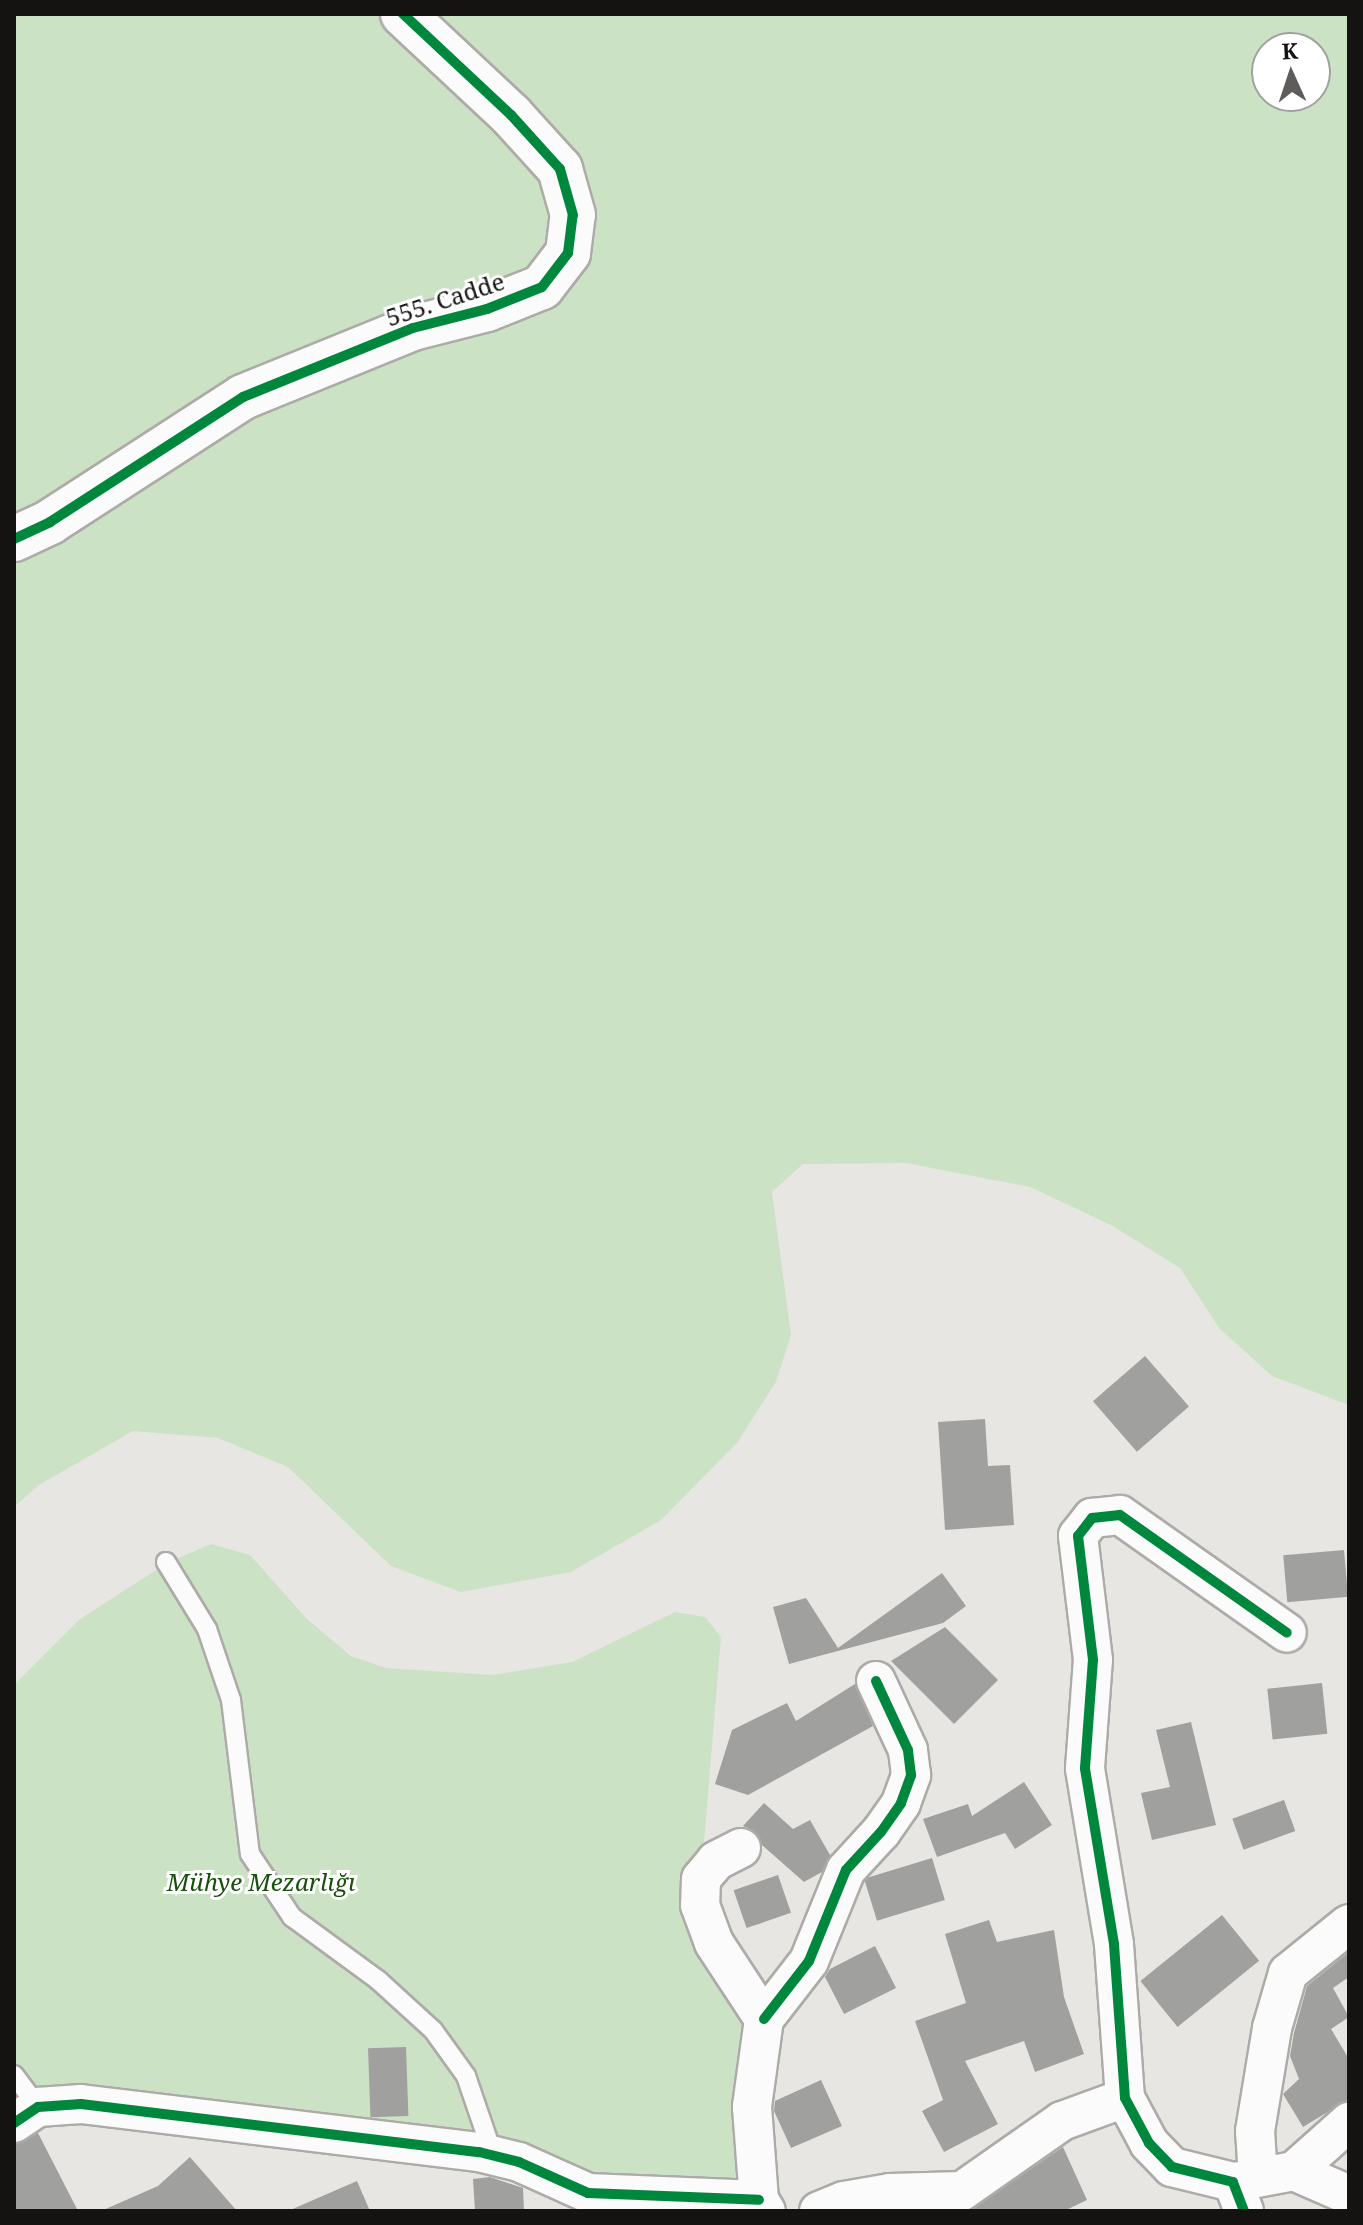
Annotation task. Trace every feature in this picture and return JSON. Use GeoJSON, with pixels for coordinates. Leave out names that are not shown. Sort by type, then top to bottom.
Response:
{"type":"FeatureCollection","features":[{"type":"Feature","properties":{"kind":"street","name":"555. Cadde"},"geometry":{"type":"LineString","coordinates":[[14,539],[50,522],[243,397],[413,328],[487,309],[542,287],[568,253],[573,215],[560,169],[511,115],[403,14]]}},
{"type":"Feature","properties":{"kind":"street"},"geometry":{"type":"LineString","coordinates":[[1287,1633],[1120,1515],[1092,1518],[1078,1536],[1093,1660],[1085,1768],[1114,1944],[1125,2098],[1149,2143],[1172,2167],[1257,2185],[1349,2195]]}},
{"type":"Feature","properties":{"kind":"street"},"geometry":{"type":"LineString","coordinates":[[26,2115],[81,2104],[493,2156],[588,2193],[763,2205],[752,2107],[764,2019],[809,1961],[846,1870],[881,1832],[901,1803],[911,1775],[900,1728],[876,1681]]}},
{"type":"Feature","properties":{"kind":"street"},"geometry":{"type":"LineString","coordinates":[[741,1848],[716,1861],[701,1879],[700,1905],[714,1943],[764,2019]]}},
{"type":"Feature","properties":{"kind":"street"},"geometry":{"type":"LineString","coordinates":[[1257,2185],[1255,2131],[1272,2028],[1288,1973],[1349,1924]]}},
{"type":"Feature","properties":{"kind":"street"},"geometry":{"type":"LineString","coordinates":[[819,2211],[844,2201],[890,2193],[967,2201],[1062,2121],[1125,2098]]}},
{"type":"Feature","properties":{"kind":"street"},"geometry":{"type":"LineString","coordinates":[[1257,2185],[1349,2122]]}},
{"type":"Feature","properties":{"kind":"lane"},"geometry":{"type":"LineString","coordinates":[[166,1562],[207,1629],[231,1700],[250,1854],[292,1917],[378,1980],[433,2030],[466,2076],[493,2156]]}},
{"type":"Feature","properties":{"kind":"lane"},"geometry":{"type":"LineString","coordinates":[[14,2075],[26,2115]]}},
{"type":"Feature","properties":{"kind":"green space"},"geometry":{"type":"Polygon","coordinates":[[[14,14],[1349,14],[1349,1405],[1272,1376],[1219,1328],[1180,1268],[1111,1225],[1030,1187],[906,1163],[803,1164],[772,1192],[791,1335],[776,1382],[737,1443],[661,1520],[571,1572],[461,1592],[391,1566],[288,1467],[218,1438],[133,1431],[39,1485],[14,1507],[14,14]]]}},
{"type":"Feature","properties":{"kind":"green space","name":"Mühye Mezarlığı"},"geometry":{"type":"Polygon","coordinates":[[[211,1544],[250,1555],[307,1619],[351,1656],[386,1668],[493,1675],[572,1662],[675,1612],[705,1617],[721,1637],[701,1879],[744,1982],[759,2200],[14,2085],[15,1684],[80,1619],[167,1563],[211,1544]]]}},
{"type":"Feature","properties":{"kind":"building"},"geometry":{"type":"Polygon","coordinates":[[[1145,1356],[1189,1407],[1137,1452],[1093,1401],[1145,1356]]]}},
{"type":"Feature","properties":{"kind":"building"},"geometry":{"type":"Polygon","coordinates":[[[985,1419],[988,1466],[1010,1465],[1014,1525],[945,1530],[938,1422],[985,1419]]]}},
{"type":"Feature","properties":{"kind":"building"},"geometry":{"type":"Polygon","coordinates":[[[1344,1550],[1348,1597],[1287,1602],[1283,1555],[1344,1550]]]}},
{"type":"Feature","properties":{"kind":"building"},"geometry":{"type":"Polygon","coordinates":[[[942,1573],[966,1606],[943,1623],[789,1664],[773,1607],[806,1598],[838,1648],[942,1573]]]}},
{"type":"Feature","properties":{"kind":"building"},"geometry":{"type":"Polygon","coordinates":[[[945,1627],[998,1680],[954,1724],[891,1661],[945,1627]]]}},
{"type":"Feature","properties":{"kind":"building"},"geometry":{"type":"Polygon","coordinates":[[[1322,1683],[1327,1734],[1273,1739],[1267,1689],[1322,1683]]]}},
{"type":"Feature","properties":{"kind":"building"},"geometry":{"type":"Polygon","coordinates":[[[855,1684],[873,1726],[748,1795],[715,1784],[732,1730],[787,1703],[796,1721],[855,1684]]]}},
{"type":"Feature","properties":{"kind":"building"},"geometry":{"type":"Polygon","coordinates":[[[1191,1722],[1216,1825],[1152,1840],[1141,1793],[1170,1787],[1156,1730],[1191,1722]]]}},
{"type":"Feature","properties":{"kind":"building"},"geometry":{"type":"Polygon","coordinates":[[[1024,1782],[1052,1825],[1015,1849],[1005,1833],[937,1857],[923,1819],[968,1804],[972,1816],[1024,1782]]]}},
{"type":"Feature","properties":{"kind":"building"},"geometry":{"type":"Polygon","coordinates":[[[1284,1800],[1295,1831],[1244,1850],[1232,1819],[1284,1800]]]}},
{"type":"Feature","properties":{"kind":"building"},"geometry":{"type":"Polygon","coordinates":[[[764,1803],[793,1829],[810,1820],[830,1855],[822,1872],[804,1882],[762,1845],[753,1830],[743,1826],[764,1803]]]}},
{"type":"Feature","properties":{"kind":"building"},"geometry":{"type":"Polygon","coordinates":[[[932,1858],[945,1900],[877,1921],[864,1879],[932,1858]]]}},
{"type":"Feature","properties":{"kind":"building"},"geometry":{"type":"Polygon","coordinates":[[[778,1875],[791,1913],[747,1928],[734,1890],[778,1875]]]}},
{"type":"Feature","properties":{"kind":"building"},"geometry":{"type":"Polygon","coordinates":[[[1222,1915],[1259,1961],[1178,2027],[1140,1981],[1222,1915]]]}},
{"type":"Feature","properties":{"kind":"building"},"geometry":{"type":"Polygon","coordinates":[[[989,1920],[997,1942],[1054,1930],[1064,1997],[1084,2054],[1035,2072],[1024,2041],[965,2061],[998,2124],[944,2152],[922,2111],[943,2100],[915,2021],[966,2003],[945,1934],[989,1920]]]}},
{"type":"Feature","properties":{"kind":"building"},"geometry":{"type":"Polygon","coordinates":[[[875,1946],[896,1988],[844,2014],[825,1977],[830,1969],[875,1946]]]}},
{"type":"Feature","properties":{"kind":"building"},"geometry":{"type":"Polygon","coordinates":[[[1349,1952],[1349,1977],[1333,1988],[1349,2017],[1331,2029],[1349,2059],[1349,2099],[1303,2127],[1283,2094],[1299,2079],[1290,2056],[1294,2033],[1307,1986],[1349,1952]]]}},
{"type":"Feature","properties":{"kind":"building"},"geometry":{"type":"Polygon","coordinates":[[[406,2047],[408,2116],[370,2117],[368,2048],[406,2047]]]}},
{"type":"Feature","properties":{"kind":"building"},"geometry":{"type":"Polygon","coordinates":[[[821,2080],[842,2126],[791,2148],[774,2111],[775,2101],[821,2080]]]}},
{"type":"Feature","properties":{"kind":"building"},"geometry":{"type":"Polygon","coordinates":[[[38,2133],[78,2211],[14,2211],[14,2145],[38,2133]]]}},
{"type":"Feature","properties":{"kind":"building"},"geometry":{"type":"Polygon","coordinates":[[[1063,2147],[1087,2200],[1064,2211],[969,2211],[1063,2147]]]}},
{"type":"Feature","properties":{"kind":"building"},"geometry":{"type":"Polygon","coordinates":[[[190,2157],[237,2211],[101,2211],[158,2186],[190,2157]]]}},
{"type":"Feature","properties":{"kind":"building"},"geometry":{"type":"Polygon","coordinates":[[[490,2177],[523,2188],[524,2211],[475,2211],[473,2179],[490,2177]]]}},
{"type":"Feature","properties":{"kind":"building"},"geometry":{"type":"Polygon","coordinates":[[[357,2181],[370,2211],[288,2211],[357,2181]]]}},
{"type":"Feature","properties":{"kind":"cycle path"},"geometry":{"type":"LineString","coordinates":[[14,539],[50,522],[243,397],[413,328],[487,309],[542,287],[568,253],[573,215],[560,169],[511,115],[403,14]]}},
{"type":"Feature","properties":{"kind":"cycle path"},"geometry":{"type":"LineString","coordinates":[[1244,2211],[1233,2182],[1172,2167],[1149,2143],[1125,2098],[1114,1944],[1085,1768],[1093,1660],[1078,1536],[1092,1518],[1120,1515],[1287,1633]]}},
{"type":"Feature","properties":{"kind":"cycle path"},"geometry":{"type":"LineString","coordinates":[[764,2019],[809,1961],[846,1870],[881,1832],[901,1803],[911,1775],[908,1750],[876,1681]]}},
{"type":"Feature","properties":{"kind":"cycle path"},"geometry":{"type":"LineString","coordinates":[[14,2123],[38,2107],[81,2104],[479,2152],[519,2162],[588,2193],[759,2200]]}}]}
